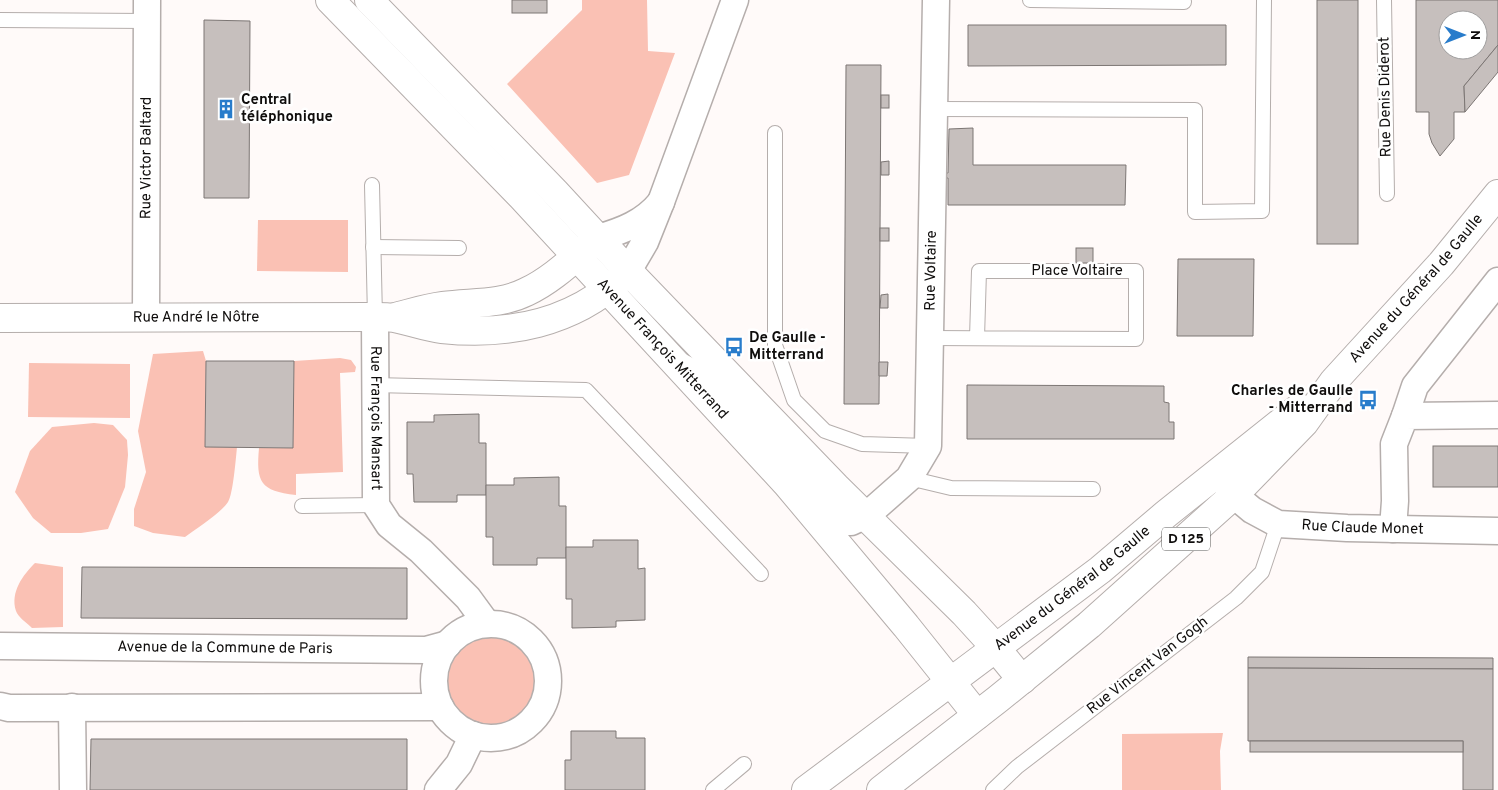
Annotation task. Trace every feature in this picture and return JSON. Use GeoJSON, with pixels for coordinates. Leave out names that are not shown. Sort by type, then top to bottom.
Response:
{"type":"FeatureCollection","features":[{"type":"Feature","properties":{"kind":"street","name":"Avenue François Mitterrand"},"geometry":{"type":"LineString","coordinates":[[330,0],[522,197],[787,484],[951,681],[977,716]]}},
{"type":"Feature","properties":{"kind":"street","name":"Avenue François Mitterrand"},"geometry":{"type":"LineString","coordinates":[[369,0],[836,487],[996,647],[1022,680]]}},
{"type":"Feature","properties":{"kind":"street"},"geometry":{"type":"LineString","coordinates":[[628,271],[643,246],[661,202],[735,0]]}},
{"type":"Feature","properties":{"kind":"street","name":"Rue Voltaire"},"geometry":{"type":"LineString","coordinates":[[866,515],[909,478],[928,446],[936,0]]}},
{"type":"Feature","properties":{"kind":"street","name":"Rue Victor Baltard"},"geometry":{"type":"LineString","coordinates":[[146,317],[147,10]]}},
{"type":"Feature","properties":{"kind":"street","name":"Avenue du Général de Gaulle"},"geometry":{"type":"LineString","coordinates":[[881,790],[977,716],[1096,619],[1234,495],[1304,423],[1334,381],[1435,270],[1498,194]]}},
{"type":"Feature","properties":{"kind":"street"},"geometry":{"type":"LineString","coordinates":[[598,238],[622,231],[639,222],[652,213],[661,202]]}},
{"type":"Feature","properties":{"kind":"street","name":"Rue André le Nôtre"},"geometry":{"type":"LineString","coordinates":[[0,318],[384,318],[443,306],[497,301],[514,297],[536,287],[598,238]]}},
{"type":"Feature","properties":{"kind":"street","name":"Rue André le Nôtre"},"geometry":{"type":"LineString","coordinates":[[384,318],[442,329],[497,331],[515,329],[565,315],[589,303],[608,290],[628,271]]}},
{"type":"Feature","properties":{"kind":"street"},"geometry":{"type":"LineString","coordinates":[[1393,529],[1395,501],[1394,444],[1415,386],[1498,281]]}},
{"type":"Feature","properties":{"kind":"street","name":"Rue François Mansart"},"geometry":{"type":"LineString","coordinates":[[384,318],[374,385],[376,505],[389,525],[421,551],[468,598],[487,624]]}},
{"type":"Feature","properties":{"kind":"street"},"geometry":{"type":"LineString","coordinates":[[676,363],[716,385],[840,519],[850,522],[866,515]]}},
{"type":"Feature","properties":{"kind":"street","name":"Avenue du Général de Gaulle"},"geometry":{"type":"LineString","coordinates":[[806,790],[1100,570],[1217,473],[1334,381]]}},
{"type":"Feature","properties":{"kind":"street"},"geometry":{"type":"LineString","coordinates":[[1404,416],[1498,415]]}},
{"type":"Feature","properties":{"kind":"street","name":"Rue Claude Monet"},"geometry":{"type":"LineString","coordinates":[[1217,473],[1234,495],[1252,510],[1278,524],[1498,531]]}},
{"type":"Feature","properties":{"kind":"street"},"geometry":{"type":"LineString","coordinates":[[487,624],[509,627],[528,638],[542,655],[546,666],[548,683],[541,709],[526,726],[506,736],[484,738],[473,735],[454,724],[440,707],[434,685],[435,674],[442,653],[448,644],[466,630],[487,624]]}},
{"type":"Feature","properties":{"kind":"street","name":"Avenue de la Commune de Paris"},"geometry":{"type":"LineString","coordinates":[[0,646],[426,650],[448,644]]}},
{"type":"Feature","properties":{"kind":"street"},"geometry":{"type":"LineString","coordinates":[[0,706],[8,708],[440,707]]}},
{"type":"Feature","properties":{"kind":"street"},"geometry":{"type":"LineString","coordinates":[[72,707],[73,790]]}},
{"type":"Feature","properties":{"kind":"street"},"geometry":{"type":"LineString","coordinates":[[438,790],[459,764],[473,735]]}},
{"type":"Feature","properties":{"kind":"lane"},"geometry":{"type":"LineString","coordinates":[[1030,0],[1184,2]]}},
{"type":"Feature","properties":{"kind":"lane"},"geometry":{"type":"LineString","coordinates":[[935,109],[1195,110],[1195,212],[1262,211],[1264,0]]}},
{"type":"Feature","properties":{"kind":"lane","name":"Rue Denis Diderot"},"geometry":{"type":"LineString","coordinates":[[1384,0],[1387,194]]}},
{"type":"Feature","properties":{"kind":"lane"},"geometry":{"type":"LineString","coordinates":[[0,20],[147,10]]}},
{"type":"Feature","properties":{"kind":"lane"},"geometry":{"type":"LineString","coordinates":[[775,133],[775,345],[794,400],[825,431],[862,444],[928,446]]}},
{"type":"Feature","properties":{"kind":"lane"},"geometry":{"type":"LineString","coordinates":[[372,185],[373,247],[384,318]]}},
{"type":"Feature","properties":{"kind":"lane"},"geometry":{"type":"LineString","coordinates":[[373,247],[459,248]]}},
{"type":"Feature","properties":{"kind":"lane","name":"Place Voltaire"},"geometry":{"type":"LineString","coordinates":[[931,338],[1136,339],[1136,271],[979,271],[977,338]]}},
{"type":"Feature","properties":{"kind":"lane"},"geometry":{"type":"LineString","coordinates":[[374,385],[586,390],[761,574]]}},
{"type":"Feature","properties":{"kind":"lane"},"geometry":{"type":"LineString","coordinates":[[909,478],[951,488],[1093,489]]}},
{"type":"Feature","properties":{"kind":"lane"},"geometry":{"type":"LineString","coordinates":[[302,506],[376,505]]}},
{"type":"Feature","properties":{"kind":"lane","name":"Rue Vincent Van Gogh"},"geometry":{"type":"LineString","coordinates":[[993,790],[1017,767],[1236,598],[1262,572],[1278,524]]}},
{"type":"Feature","properties":{"kind":"lane"},"geometry":{"type":"LineString","coordinates":[[713,790],[744,764]]}},
{"type":"Feature","properties":{"kind":"shaded area"},"geometry":{"type":"Polygon","coordinates":[[[582,0],[647,0],[648,51],[675,53],[629,175],[597,183],[507,84],[582,10],[582,0]]]}},
{"type":"Feature","properties":{"kind":"shaded area"},"geometry":{"type":"Polygon","coordinates":[[[258,220],[348,220],[348,272],[257,271],[258,220]]]}},
{"type":"Feature","properties":{"kind":"shaded area"},"geometry":{"type":"Polygon","coordinates":[[[203,351],[206,361],[205,447],[237,447],[230,498],[220,511],[185,537],[153,533],[134,526],[134,509],[146,472],[138,431],[153,354],[203,351]]]}},
{"type":"Feature","properties":{"kind":"shaded area"},"geometry":{"type":"Polygon","coordinates":[[[340,358],[351,360],[356,367],[355,372],[340,373],[343,472],[296,474],[296,495],[275,491],[263,483],[260,477],[258,469],[259,448],[293,448],[294,361],[340,358]]]}},
{"type":"Feature","properties":{"kind":"shaded area"},"geometry":{"type":"Polygon","coordinates":[[[29,363],[130,364],[130,418],[28,417],[29,363]]]}},
{"type":"Feature","properties":{"kind":"shaded area"},"geometry":{"type":"Polygon","coordinates":[[[94,423],[113,425],[127,440],[128,455],[125,487],[108,529],[81,533],[51,533],[33,518],[15,492],[30,451],[52,427],[94,423]]]}},
{"type":"Feature","properties":{"kind":"shaded area"},"geometry":{"type":"Polygon","coordinates":[[[35,563],[63,567],[63,627],[32,628],[16,611],[16,591],[22,578],[35,563]]]}},
{"type":"Feature","properties":{"kind":"shaded area"},"geometry":{"type":"Polygon","coordinates":[[[491,624],[513,629],[531,641],[543,659],[548,681],[543,703],[531,721],[513,733],[491,738],[469,733],[451,721],[439,703],[434,681],[439,659],[451,641],[469,629],[491,624]]]}},
{"type":"Feature","properties":{"kind":"shaded area"},"geometry":{"type":"Polygon","coordinates":[[[1223,733],[1220,751],[1221,790],[1122,790],[1122,734],[1223,733]]]}},
{"type":"Feature","properties":{"kind":"building"},"geometry":{"type":"Polygon","coordinates":[[[512,0],[547,0],[547,13],[512,13],[512,0]]]}},
{"type":"Feature","properties":{"kind":"building"},"geometry":{"type":"Polygon","coordinates":[[[1317,0],[1358,0],[1358,244],[1317,244],[1317,0]]]}},
{"type":"Feature","properties":{"kind":"building"},"geometry":{"type":"Polygon","coordinates":[[[1416,0],[1498,0],[1498,45],[1488,57],[1488,10],[1438,10],[1438,60],[1486,60],[1464,86],[1465,112],[1454,112],[1454,139],[1440,156],[1429,134],[1429,112],[1416,112],[1416,0]]]}},
{"type":"Feature","properties":{"kind":"building","name":"Central téléphonique"},"geometry":{"type":"Polygon","coordinates":[[[204,20],[250,21],[249,198],[204,198],[204,20]]]}},
{"type":"Feature","properties":{"kind":"building"},"geometry":{"type":"Polygon","coordinates":[[[968,25],[1226,25],[1226,65],[968,66],[968,25]]]}},
{"type":"Feature","properties":{"kind":"building"},"geometry":{"type":"Polygon","coordinates":[[[1498,45],[1498,72],[1465,112],[1464,86],[1486,60],[1488,60],[1488,57],[1498,45]]]}},
{"type":"Feature","properties":{"kind":"building"},"geometry":{"type":"Polygon","coordinates":[[[846,65],[881,65],[879,404],[844,404],[846,65]]]}},
{"type":"Feature","properties":{"kind":"building"},"geometry":{"type":"Polygon","coordinates":[[[881,95],[889,95],[889,108],[881,108],[881,95]]]}},
{"type":"Feature","properties":{"kind":"building"},"geometry":{"type":"Polygon","coordinates":[[[973,128],[973,165],[1126,165],[1125,205],[948,205],[948,178],[945,178],[945,173],[948,173],[949,129],[973,128]]]}},
{"type":"Feature","properties":{"kind":"building"},"geometry":{"type":"Polygon","coordinates":[[[889,161],[889,175],[881,175],[881,162],[889,161]]]}},
{"type":"Feature","properties":{"kind":"building"},"geometry":{"type":"Polygon","coordinates":[[[880,228],[889,228],[889,241],[880,241],[880,228]]]}},
{"type":"Feature","properties":{"kind":"building"},"geometry":{"type":"Polygon","coordinates":[[[1076,248],[1093,248],[1093,263],[1076,263],[1076,248]]]}},
{"type":"Feature","properties":{"kind":"building"},"geometry":{"type":"Polygon","coordinates":[[[1178,259],[1254,259],[1253,336],[1177,336],[1178,259]]]}},
{"type":"Feature","properties":{"kind":"building"},"geometry":{"type":"Polygon","coordinates":[[[888,294],[888,308],[880,308],[881,295],[888,294]]]}},
{"type":"Feature","properties":{"kind":"building"},"geometry":{"type":"Polygon","coordinates":[[[206,361],[294,361],[293,448],[205,447],[206,361]]]}},
{"type":"Feature","properties":{"kind":"building"},"geometry":{"type":"Polygon","coordinates":[[[879,362],[888,362],[887,376],[879,376],[879,362]]]}},
{"type":"Feature","properties":{"kind":"building"},"geometry":{"type":"Polygon","coordinates":[[[967,385],[1164,386],[1164,402],[1169,403],[1169,422],[1174,422],[1174,439],[967,439],[967,385]]]}},
{"type":"Feature","properties":{"kind":"building"},"geometry":{"type":"Polygon","coordinates":[[[479,414],[479,443],[486,443],[486,495],[457,495],[457,502],[414,502],[413,474],[407,474],[407,422],[434,422],[434,415],[479,414]]]}},
{"type":"Feature","properties":{"kind":"building"},"geometry":{"type":"Polygon","coordinates":[[[1433,446],[1498,446],[1498,487],[1433,487],[1433,446]]]}},
{"type":"Feature","properties":{"kind":"building"},"geometry":{"type":"Polygon","coordinates":[[[559,477],[559,506],[566,506],[566,558],[537,558],[537,565],[493,565],[493,537],[486,537],[486,485],[514,485],[514,478],[559,477]]]}},
{"type":"Feature","properties":{"kind":"building"},"geometry":{"type":"Polygon","coordinates":[[[593,540],[638,540],[638,569],[645,568],[645,620],[616,621],[616,627],[572,628],[572,599],[566,599],[566,547],[593,547],[593,540]]]}},
{"type":"Feature","properties":{"kind":"building"},"geometry":{"type":"Polygon","coordinates":[[[82,567],[407,568],[407,619],[81,618],[82,567]]]}},
{"type":"Feature","properties":{"kind":"building"},"geometry":{"type":"Polygon","coordinates":[[[1248,657],[1493,658],[1493,669],[1248,668],[1248,657]]]}},
{"type":"Feature","properties":{"kind":"building"},"geometry":{"type":"Polygon","coordinates":[[[1248,668],[1493,669],[1493,790],[1463,790],[1463,741],[1248,741],[1248,668]]]}},
{"type":"Feature","properties":{"kind":"building"},"geometry":{"type":"Polygon","coordinates":[[[571,731],[616,731],[616,738],[645,738],[645,790],[565,790],[565,760],[571,760],[571,731]]]}},
{"type":"Feature","properties":{"kind":"building"},"geometry":{"type":"Polygon","coordinates":[[[91,739],[407,739],[407,790],[90,790],[91,739]]]}},
{"type":"Feature","properties":{"kind":"building"},"geometry":{"type":"Polygon","coordinates":[[[1250,741],[1463,741],[1463,752],[1250,752],[1250,741]]]}},
{"type":"Feature","properties":{"kind":"place","name":"Central téléphonique"},"geometry":{"type":"Point","coordinates":[226,109]}},
{"type":"Feature","properties":{"kind":"place","name":"De Gaulle - Mitterrand"},"geometry":{"type":"Point","coordinates":[734,347]}},
{"type":"Feature","properties":{"kind":"place","name":"Charles de Gaulle - Mitterrand"},"geometry":{"type":"Point","coordinates":[1368,400]}}]}
